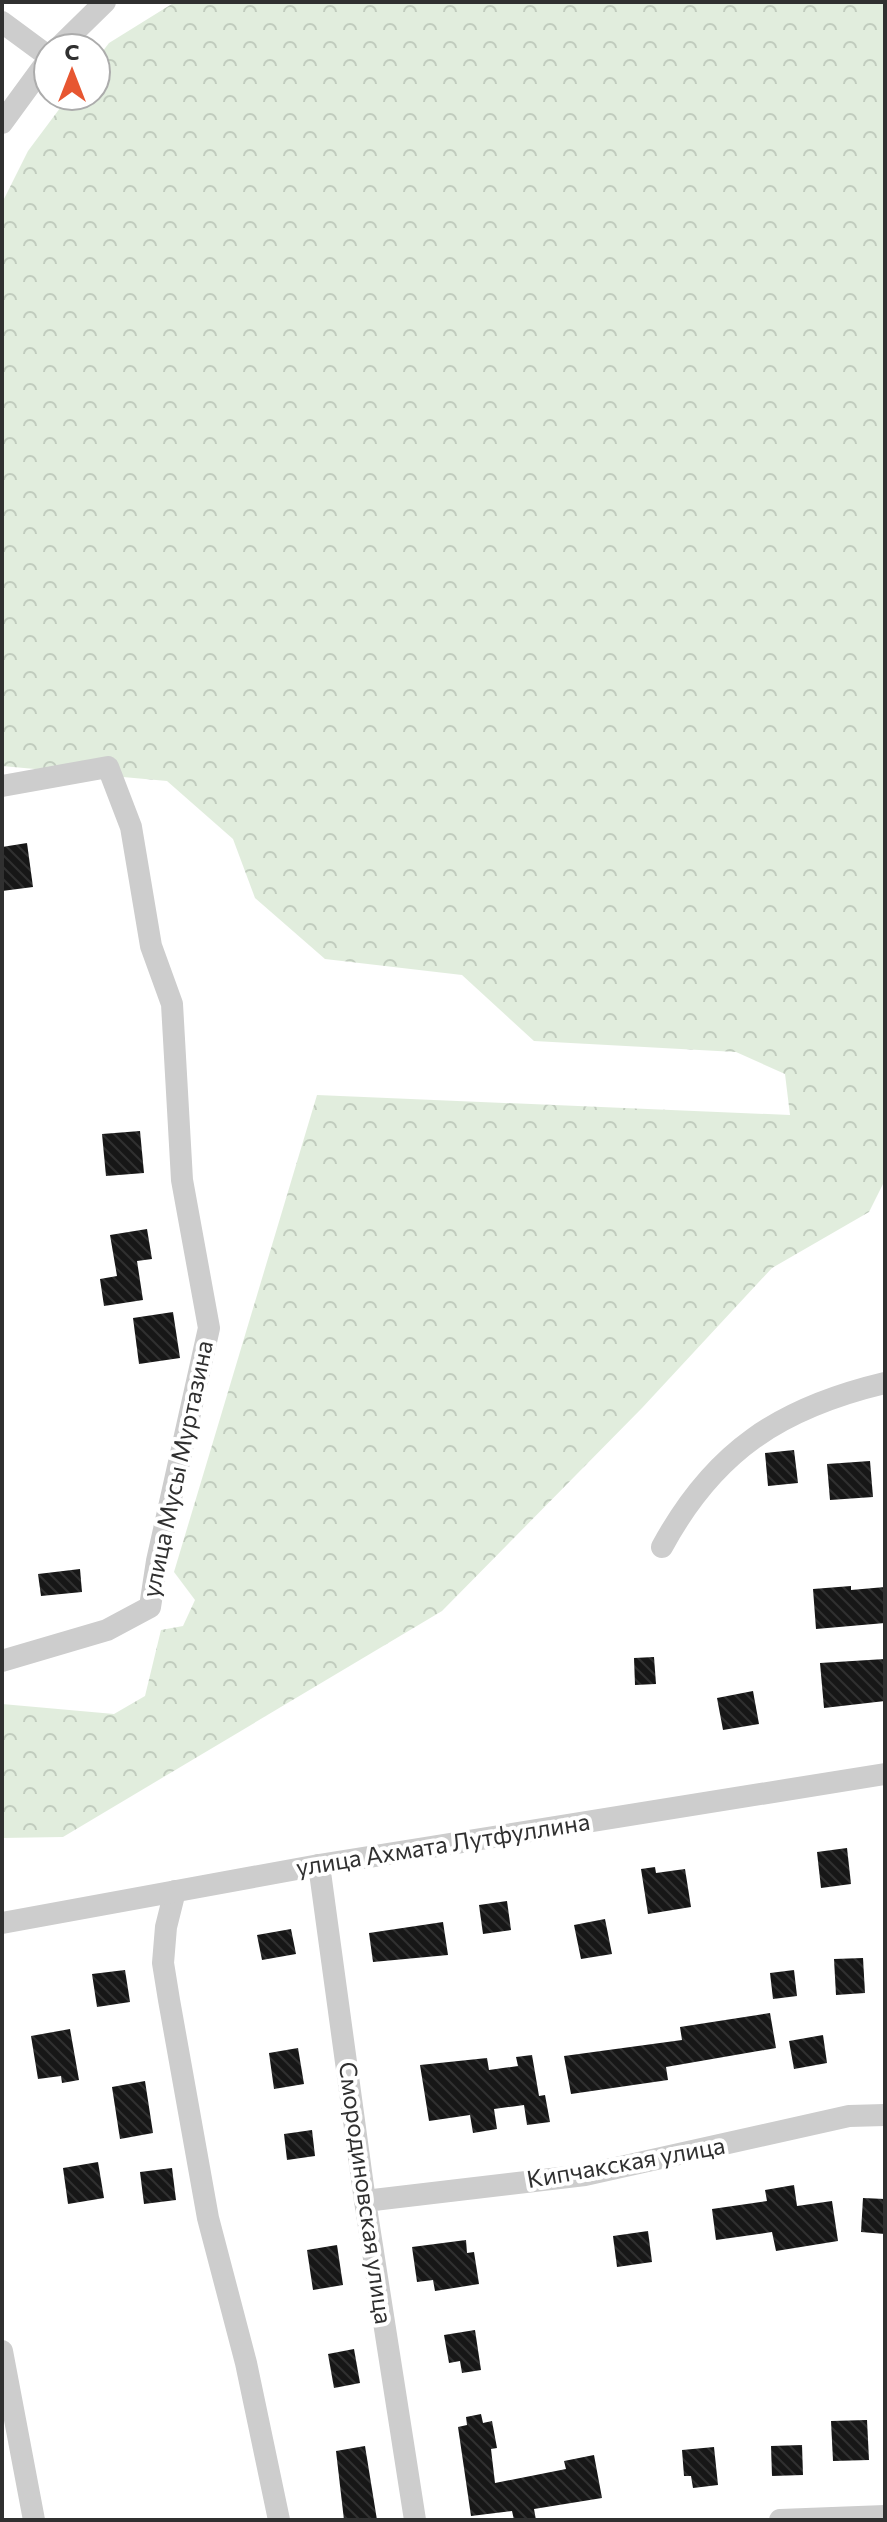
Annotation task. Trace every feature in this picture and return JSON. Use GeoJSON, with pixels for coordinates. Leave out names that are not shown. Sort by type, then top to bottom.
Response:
{"type":"FeatureCollection","features":[{"type":"Feature","properties":{"kind":"street"},"geometry":{"type":"LineString","coordinates":[[74,32],[105,2]]}},
{"type":"Feature","properties":{"kind":"street"},"geometry":{"type":"LineString","coordinates":[[2,22],[32,45]]}},
{"type":"Feature","properties":{"kind":"street"},"geometry":{"type":"LineString","coordinates":[[2,123],[32,81]]}},
{"type":"Feature","properties":{"kind":"street","name":"улица Мусы Муртазина"},"geometry":{"type":"LineString","coordinates":[[2,786],[108,767],[131,827],[151,946],[172,1004],[182,1180],[209,1328],[157,1561],[150,1607],[107,1630],[2,1661]]}},
{"type":"Feature","properties":{"kind":"street"},"geometry":{"type":"LineString","coordinates":[[662,1547],[678,1517],[727,1457],[754,1435],[822,1402],[885,1383]]}},
{"type":"Feature","properties":{"kind":"street","name":"улица Ахмата Лутфуллина"},"geometry":{"type":"LineString","coordinates":[[2,1923],[319,1865],[885,1774]]}},
{"type":"Feature","properties":{"kind":"street","name":"Смородиновская улица"},"geometry":{"type":"LineString","coordinates":[[319,1865],[365,2201],[415,2520]]}},
{"type":"Feature","properties":{"kind":"street"},"geometry":{"type":"LineString","coordinates":[[175,1891],[166,1927],[163,1963],[169,2000],[208,2218],[246,2363],[279,2520]]}},
{"type":"Feature","properties":{"kind":"street","name":"Кипчакская улица"},"geometry":{"type":"LineString","coordinates":[[365,2201],[585,2175],[849,2116],[885,2115]]}},
{"type":"Feature","properties":{"kind":"street"},"geometry":{"type":"LineString","coordinates":[[2,2351],[34,2520]]}},
{"type":"Feature","properties":{"kind":"street"},"geometry":{"type":"LineString","coordinates":[[780,2520],[885,2516]]}},
{"type":"Feature","properties":{"kind":"green space"},"geometry":{"type":"Polygon","coordinates":[[[175,2],[885,2],[885,1180],[869,1212],[772,1268],[642,1408],[442,1611],[63,1837],[2,1838],[2,1704],[114,1714],[145,1696],[161,1630],[183,1626],[195,1600],[174,1572],[317,1095],[790,1115],[785,1074],[736,1052],[534,1041],[462,975],[325,959],[255,898],[233,839],[167,781],[2,766],[2,203],[28,151],[57,112],[112,112],[112,41],[175,2]]]}},
{"type":"Feature","properties":{"kind":"building"},"geometry":{"type":"Polygon","coordinates":[[[27,843],[33,887],[2,891],[2,847],[27,843]]]}},
{"type":"Feature","properties":{"kind":"building"},"geometry":{"type":"Polygon","coordinates":[[[140,1131],[144,1173],[106,1176],[102,1134],[140,1131]]]}},
{"type":"Feature","properties":{"kind":"building"},"geometry":{"type":"Polygon","coordinates":[[[147,1229],[152,1259],[137,1261],[143,1300],[104,1306],[100,1279],[117,1276],[110,1235],[147,1229]]]}},
{"type":"Feature","properties":{"kind":"building"},"geometry":{"type":"Polygon","coordinates":[[[173,1312],[180,1358],[139,1364],[133,1318],[173,1312]]]}},
{"type":"Feature","properties":{"kind":"building"},"geometry":{"type":"Polygon","coordinates":[[[794,1450],[798,1483],[768,1486],[765,1453],[794,1450]]]}},
{"type":"Feature","properties":{"kind":"building"},"geometry":{"type":"Polygon","coordinates":[[[870,1461],[873,1497],[830,1500],[827,1464],[870,1461]]]}},
{"type":"Feature","properties":{"kind":"building"},"geometry":{"type":"Polygon","coordinates":[[[80,1569],[82,1592],[41,1596],[38,1574],[80,1569]]]}},
{"type":"Feature","properties":{"kind":"building"},"geometry":{"type":"Polygon","coordinates":[[[851,1586],[851,1590],[885,1587],[885,1623],[816,1629],[813,1589],[851,1586]]]}},
{"type":"Feature","properties":{"kind":"building"},"geometry":{"type":"Polygon","coordinates":[[[654,1657],[656,1684],[635,1685],[634,1658],[654,1657]]]}},
{"type":"Feature","properties":{"kind":"building"},"geometry":{"type":"Polygon","coordinates":[[[885,1659],[885,1701],[824,1708],[820,1663],[885,1659]]]}},
{"type":"Feature","properties":{"kind":"building"},"geometry":{"type":"Polygon","coordinates":[[[753,1691],[759,1724],[723,1730],[717,1698],[753,1691]]]}},
{"type":"Feature","properties":{"kind":"building"},"geometry":{"type":"Polygon","coordinates":[[[847,1848],[851,1884],[821,1888],[817,1852],[847,1848]]]}},
{"type":"Feature","properties":{"kind":"building"},"geometry":{"type":"Polygon","coordinates":[[[655,1867],[656,1873],[685,1869],[691,1907],[648,1914],[641,1869],[655,1867]]]}},
{"type":"Feature","properties":{"kind":"building"},"geometry":{"type":"Polygon","coordinates":[[[507,1901],[511,1930],[483,1934],[479,1905],[507,1901]]]}},
{"type":"Feature","properties":{"kind":"building"},"geometry":{"type":"Polygon","coordinates":[[[605,1919],[612,1954],[581,1959],[574,1925],[605,1919]]]}},
{"type":"Feature","properties":{"kind":"building"},"geometry":{"type":"Polygon","coordinates":[[[443,1922],[448,1955],[373,1962],[369,1933],[443,1922]]]}},
{"type":"Feature","properties":{"kind":"building"},"geometry":{"type":"Polygon","coordinates":[[[291,1929],[296,1954],[262,1960],[257,1935],[291,1929]]]}},
{"type":"Feature","properties":{"kind":"building"},"geometry":{"type":"Polygon","coordinates":[[[863,1958],[865,1993],[836,1995],[834,1959],[863,1958]]]}},
{"type":"Feature","properties":{"kind":"building"},"geometry":{"type":"Polygon","coordinates":[[[125,1970],[130,2002],[97,2007],[92,1974],[125,1970]]]}},
{"type":"Feature","properties":{"kind":"building"},"geometry":{"type":"Polygon","coordinates":[[[794,1970],[797,1996],[773,1999],[770,1973],[794,1970]]]}},
{"type":"Feature","properties":{"kind":"building"},"geometry":{"type":"Polygon","coordinates":[[[770,2013],[776,2048],[666,2067],[668,2080],[571,2094],[564,2056],[682,2040],[680,2027],[770,2013]]]}},
{"type":"Feature","properties":{"kind":"building"},"geometry":{"type":"Polygon","coordinates":[[[70,2029],[79,2080],[62,2083],[61,2076],[38,2079],[31,2036],[70,2029]]]}},
{"type":"Feature","properties":{"kind":"building"},"geometry":{"type":"Polygon","coordinates":[[[823,2035],[827,2063],[794,2069],[789,2041],[823,2035]]]}},
{"type":"Feature","properties":{"kind":"building"},"geometry":{"type":"Polygon","coordinates":[[[298,2048],[304,2084],[274,2089],[269,2053],[298,2048]]]}},
{"type":"Feature","properties":{"kind":"building"},"geometry":{"type":"Polygon","coordinates":[[[532,2055],[539,2096],[545,2095],[550,2122],[527,2125],[524,2105],[494,2109],[497,2129],[473,2133],[470,2115],[429,2121],[420,2065],[487,2058],[489,2070],[518,2066],[516,2057],[532,2055]]]}},
{"type":"Feature","properties":{"kind":"building"},"geometry":{"type":"Polygon","coordinates":[[[145,2081],[153,2133],[120,2139],[112,2087],[145,2081]]]}},
{"type":"Feature","properties":{"kind":"building"},"geometry":{"type":"Polygon","coordinates":[[[312,2130],[315,2156],[287,2160],[284,2134],[312,2130]]]}},
{"type":"Feature","properties":{"kind":"building"},"geometry":{"type":"Polygon","coordinates":[[[98,2162],[104,2198],[68,2204],[63,2168],[98,2162]]]}},
{"type":"Feature","properties":{"kind":"building"},"geometry":{"type":"Polygon","coordinates":[[[172,2168],[176,2200],[144,2204],[140,2172],[172,2168]]]}},
{"type":"Feature","properties":{"kind":"building"},"geometry":{"type":"Polygon","coordinates":[[[794,2185],[797,2206],[832,2201],[838,2241],[776,2251],[772,2232],[716,2240],[712,2209],[767,2201],[765,2190],[794,2185]]]}},
{"type":"Feature","properties":{"kind":"building"},"geometry":{"type":"Polygon","coordinates":[[[863,2198],[885,2199],[885,2234],[861,2232],[863,2198]]]}},
{"type":"Feature","properties":{"kind":"building"},"geometry":{"type":"Polygon","coordinates":[[[648,2231],[652,2262],[617,2267],[613,2236],[648,2231]]]}},
{"type":"Feature","properties":{"kind":"building"},"geometry":{"type":"Polygon","coordinates":[[[466,2240],[467,2253],[474,2252],[479,2284],[435,2291],[433,2280],[417,2282],[412,2247],[466,2240]]]}},
{"type":"Feature","properties":{"kind":"building"},"geometry":{"type":"Polygon","coordinates":[[[337,2245],[343,2285],[313,2290],[307,2250],[337,2245]]]}},
{"type":"Feature","properties":{"kind":"building"},"geometry":{"type":"Polygon","coordinates":[[[475,2330],[481,2370],[462,2373],[460,2361],[449,2363],[444,2335],[475,2330]]]}},
{"type":"Feature","properties":{"kind":"building"},"geometry":{"type":"Polygon","coordinates":[[[354,2349],[360,2383],[334,2388],[328,2354],[354,2349]]]}},
{"type":"Feature","properties":{"kind":"building"},"geometry":{"type":"Polygon","coordinates":[[[481,2414],[483,2423],[492,2421],[497,2448],[491,2449],[495,2483],[566,2469],[564,2461],[594,2455],[602,2498],[534,2509],[536,2520],[514,2520],[512,2511],[471,2516],[458,2427],[467,2425],[466,2417],[481,2414]]]}},
{"type":"Feature","properties":{"kind":"building"},"geometry":{"type":"Polygon","coordinates":[[[867,2420],[869,2460],[833,2461],[831,2421],[867,2420]]]}},
{"type":"Feature","properties":{"kind":"building"},"geometry":{"type":"Polygon","coordinates":[[[802,2445],[803,2475],[772,2476],[771,2446],[802,2445]]]}},
{"type":"Feature","properties":{"kind":"building"},"geometry":{"type":"Polygon","coordinates":[[[365,2446],[377,2520],[344,2520],[336,2451],[365,2446]]]}},
{"type":"Feature","properties":{"kind":"building"},"geometry":{"type":"Polygon","coordinates":[[[714,2447],[718,2485],[693,2488],[691,2476],[684,2476],[682,2450],[714,2447]]]}}]}
